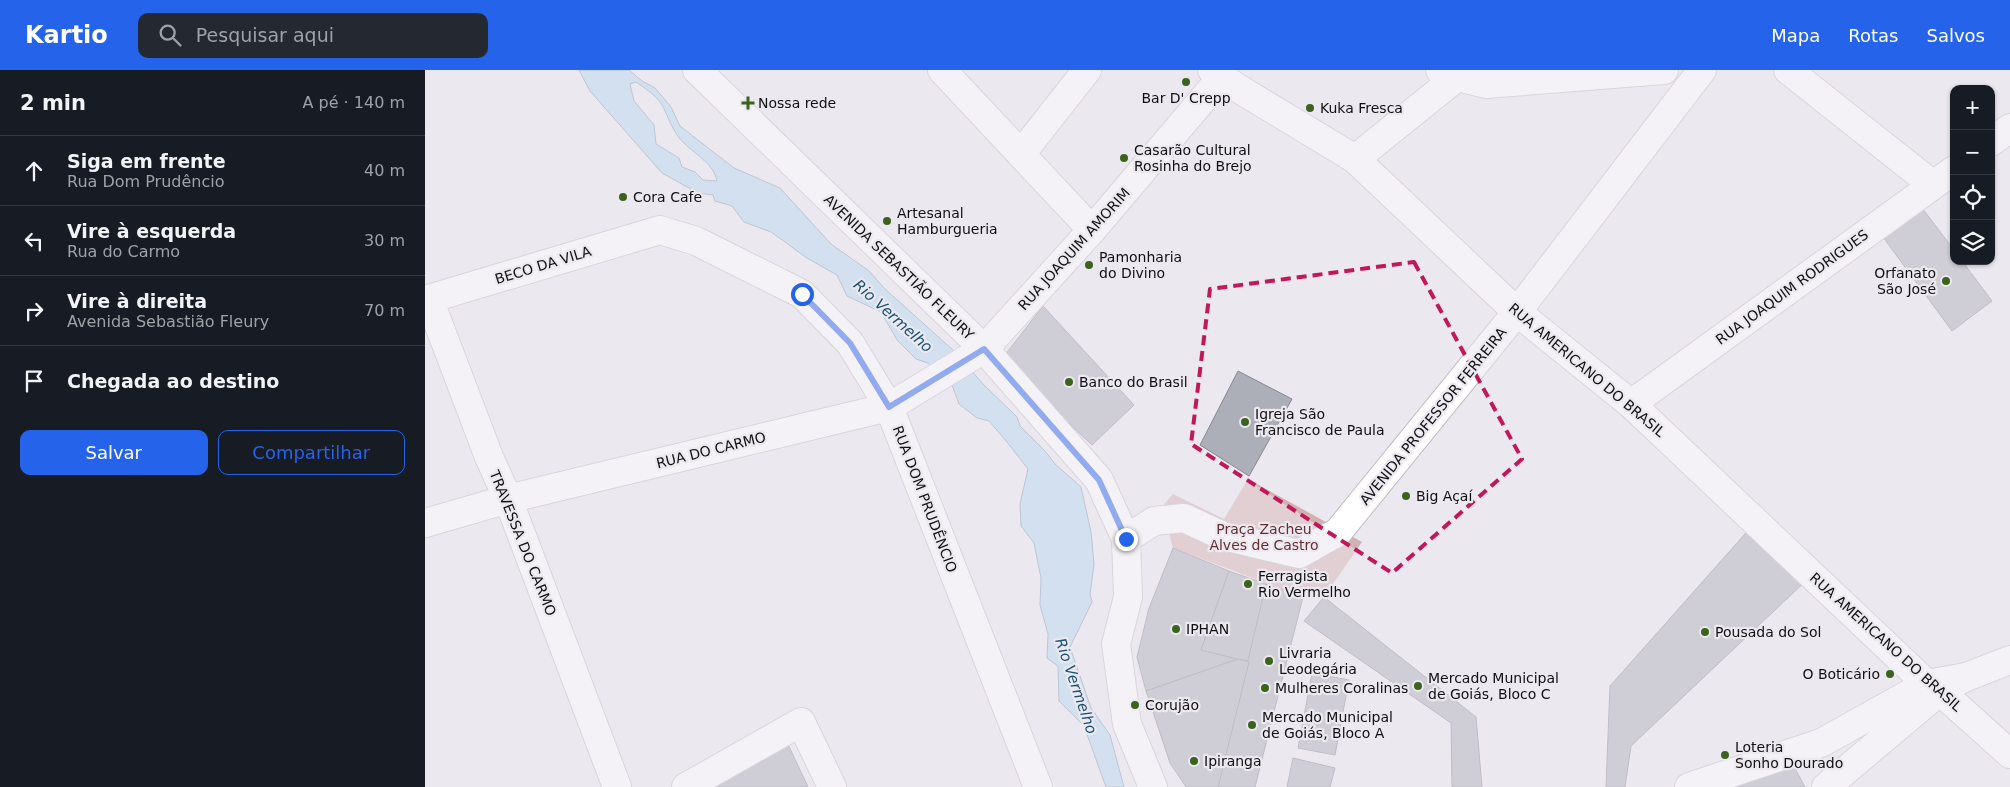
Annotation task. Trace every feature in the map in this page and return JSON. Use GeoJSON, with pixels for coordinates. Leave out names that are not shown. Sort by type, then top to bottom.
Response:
{"type":"FeatureCollection","features":[{"type":"Feature","properties":{"kind":"street","name":"AVENIDA SEBASTIÃO FLEURY"},"geometry":{"type":"LineString","coordinates":[[697,70],[1099,480],[1126,539],[1128,597],[1117,644],[1127,724],[1153,787]]}},
{"type":"Feature","properties":{"kind":"street"},"geometry":{"type":"LineString","coordinates":[[942,70],[1093,230]]}},
{"type":"Feature","properties":{"kind":"street"},"geometry":{"type":"LineString","coordinates":[[1021,154],[1087,70]]}},
{"type":"Feature","properties":{"kind":"street"},"geometry":{"type":"LineString","coordinates":[[1355,159],[1450,72],[1486,84],[1664,70]]}},
{"type":"Feature","properties":{"kind":"street","name":"AVENIDA PROFESSOR FERREIRA"},"geometry":{"type":"LineString","coordinates":[[1126,539],[1154,521],[1184,518],[1223,536],[1299,554],[1338,532],[1517,312],[1703,70]]}},
{"type":"Feature","properties":{"kind":"street"},"geometry":{"type":"LineString","coordinates":[[1788,70],[1943,177]]}},
{"type":"Feature","properties":{"kind":"street","name":"RUA JOAQUIM AMORIM"},"geometry":{"type":"LineString","coordinates":[[975,355],[1093,230],[1217,74]]}},
{"type":"Feature","properties":{"kind":"street","name":"RUA AMERICANO DO BRASIL"},"geometry":{"type":"LineString","coordinates":[[1217,74],[1355,159],[1517,312],[1631,404],[1934,688],[2010,754]]}},
{"type":"Feature","properties":{"kind":"street"},"geometry":{"type":"LineString","coordinates":[[1995,139],[2010,128]]}},
{"type":"Feature","properties":{"kind":"street","name":"RUA JOAQUIM RODRIGUES"},"geometry":{"type":"LineString","coordinates":[[1631,404],[1943,177]]}},
{"type":"Feature","properties":{"kind":"street","name":"BECO DA VILA"},"geometry":{"type":"LineString","coordinates":[[427,300],[660,230]]}},
{"type":"Feature","properties":{"kind":"street","name":"RUA DOM PRUDÊNCIO"},"geometry":{"type":"LineString","coordinates":[[660,230],[696,241],[802,294],[850,343],[895,403],[1038,787]]}},
{"type":"Feature","properties":{"kind":"street","name":"TRAVESSA DO CARMO"},"geometry":{"type":"LineString","coordinates":[[427,300],[489,457],[508,499],[617,787]]}},
{"type":"Feature","properties":{"kind":"street","name":"RUA DO CARMO"},"geometry":{"type":"LineString","coordinates":[[425,523],[508,499],[895,403],[975,355]]}},
{"type":"Feature","properties":{"kind":"street"},"geometry":{"type":"LineString","coordinates":[[1689,787],[1821,743],[1934,688],[2010,660]]}},
{"type":"Feature","properties":{"kind":"street"},"geometry":{"type":"LineString","coordinates":[[1821,743],[1833,780],[1934,688]]}},
{"type":"Feature","properties":{"kind":"street"},"geometry":{"type":"LineString","coordinates":[[686,787],[801,722],[832,787]]}},
{"type":"Feature","properties":{"kind":"highlighted area"},"geometry":{"type":"Polygon","coordinates":[[[1414,262],[1522,459],[1392,573],[1191,444],[1210,289],[1414,262]]]}},
{"type":"Feature","properties":{"kind":"green space","name":"Praça Zacheu Alves de Castro"},"geometry":{"type":"Polygon","coordinates":[[[1248,479],[1362,542],[1324,597],[1303,597],[1173,548],[1162,507],[1173,494],[1224,519],[1248,479]]]}},
{"type":"Feature","properties":{"kind":"water","name":"Rio Vermelho"},"geometry":{"type":"Polygon","coordinates":[[[579,70],[629,70],[642,81],[655,88],[671,107],[680,126],[703,144],[734,168],[780,188],[831,244],[869,271],[885,289],[954,351],[984,385],[1017,417],[1020,426],[1055,464],[1081,487],[1091,532],[1094,564],[1090,594],[1092,602],[1070,647],[1091,708],[1110,735],[1124,787],[1106,787],[1084,726],[1059,701],[1058,666],[1047,658],[1048,634],[1040,605],[1041,578],[1034,543],[1021,526],[1020,504],[1028,469],[989,421],[977,418],[959,404],[952,385],[928,363],[916,359],[897,340],[881,312],[847,296],[837,275],[807,258],[771,232],[744,222],[732,206],[715,201],[713,195],[698,193],[662,173],[590,91],[579,70]],[[636,82],[630,84],[634,101],[654,125],[656,144],[679,158],[682,167],[695,172],[703,180],[717,181],[712,170],[704,160],[677,135],[660,101],[636,82]]]}},
{"type":"Feature","properties":{"kind":"building","name":"Orfanato São José"},"geometry":{"type":"Polygon","coordinates":[[[1919,204],[1950,245],[1950,265],[1965,265],[1992,301],[1952,331],[1880,233],[1919,204]]]}},
{"type":"Feature","properties":{"kind":"building","name":"Banco do Brasil"},"geometry":{"type":"Polygon","coordinates":[[[1043,306],[1134,405],[1092,445],[1001,360],[1043,306]]]}},
{"type":"Feature","properties":{"kind":"building","name":"Igreja São Francisco de Paula"},"geometry":{"type":"Polygon","coordinates":[[[1238,371],[1292,399],[1249,476],[1200,445],[1238,371]]]}},
{"type":"Feature","properties":{"kind":"building","name":"Pousada do Sol"},"geometry":{"type":"Polygon","coordinates":[[[1752,526],[1810,577],[1631,746],[1625,787],[1606,787],[1610,686],[1752,526]]]}},
{"type":"Feature","properties":{"kind":"building","name":"IPHAN"},"geometry":{"type":"Polygon","coordinates":[[[1173,548],[1229,571],[1201,650],[1238,659],[1146,691],[1137,657],[1149,608],[1173,548]]]}},
{"type":"Feature","properties":{"kind":"building"},"geometry":{"type":"Polygon","coordinates":[[[1229,571],[1266,584],[1249,662],[1201,650],[1229,571]]]}},
{"type":"Feature","properties":{"kind":"building","name":"Mercado Municipal de Goiás, Bloco A"},"geometry":{"type":"Polygon","coordinates":[[[1266,584],[1303,597],[1255,787],[1218,787],[1266,584]]]}},
{"type":"Feature","properties":{"kind":"building","name":"Mercado Municipal de Goiás, Bloco C"},"geometry":{"type":"Polygon","coordinates":[[[1324,597],[1476,717],[1482,787],[1452,787],[1451,723],[1304,621],[1324,597]]]}},
{"type":"Feature","properties":{"kind":"building"},"geometry":{"type":"Polygon","coordinates":[[[1238,659],[1249,662],[1218,787],[1186,787],[1170,763],[1146,691],[1238,659]]]}},
{"type":"Feature","properties":{"kind":"building"},"geometry":{"type":"Polygon","coordinates":[[[1312,673],[1349,680],[1335,755],[1298,748],[1312,673]]]}},
{"type":"Feature","properties":{"kind":"building"},"geometry":{"type":"Polygon","coordinates":[[[785,738],[808,787],[710,787],[785,738]]]}},
{"type":"Feature","properties":{"kind":"building"},"geometry":{"type":"Polygon","coordinates":[[[1293,758],[1335,768],[1330,787],[1287,787],[1293,758]]]}},
{"type":"Feature","properties":{"kind":"building"},"geometry":{"type":"Polygon","coordinates":[[[1793,765],[1805,787],[1736,787],[1793,765]]]}},
{"type":"Feature","properties":{"kind":"place","name":"Bar D' Crepp"},"geometry":{"type":"Point","coordinates":[1186,82]}},
{"type":"Feature","properties":{"kind":"place","name":"Nossa rede"},"geometry":{"type":"Point","coordinates":[748,103]}},
{"type":"Feature","properties":{"kind":"place","name":"Kuka Fresca"},"geometry":{"type":"Point","coordinates":[1310,108]}},
{"type":"Feature","properties":{"kind":"place","name":"Casarão Cultural Rosinha do Brejo"},"geometry":{"type":"Point","coordinates":[1124,158]}},
{"type":"Feature","properties":{"kind":"place","name":"Cora Cafe"},"geometry":{"type":"Point","coordinates":[623,197]}},
{"type":"Feature","properties":{"kind":"place","name":"Artesanal Hamburgueria"},"geometry":{"type":"Point","coordinates":[887,221]}},
{"type":"Feature","properties":{"kind":"place","name":"Pamonharia do Divino"},"geometry":{"type":"Point","coordinates":[1089,265]}},
{"type":"Feature","properties":{"kind":"place","name":"Orfanato São José"},"geometry":{"type":"Point","coordinates":[1946,281]}},
{"type":"Feature","properties":{"kind":"place","name":"Banco do Brasil"},"geometry":{"type":"Point","coordinates":[1069,382]}},
{"type":"Feature","properties":{"kind":"place","name":"Igreja São Francisco de Paula"},"geometry":{"type":"Point","coordinates":[1245,422]}},
{"type":"Feature","properties":{"kind":"place","name":"Big Açaí"},"geometry":{"type":"Point","coordinates":[1406,496]}},
{"type":"Feature","properties":{"kind":"place","name":"Ferragista Rio Vermelho"},"geometry":{"type":"Point","coordinates":[1248,584]}},
{"type":"Feature","properties":{"kind":"place","name":"IPHAN"},"geometry":{"type":"Point","coordinates":[1176,629]}},
{"type":"Feature","properties":{"kind":"place","name":"Pousada do Sol"},"geometry":{"type":"Point","coordinates":[1705,632]}},
{"type":"Feature","properties":{"kind":"place","name":"Livraria Leodegária"},"geometry":{"type":"Point","coordinates":[1269,661]}},
{"type":"Feature","properties":{"kind":"place","name":"O Boticário"},"geometry":{"type":"Point","coordinates":[1890,674]}},
{"type":"Feature","properties":{"kind":"place","name":"Mercado Municipal de Goiás, Bloco C"},"geometry":{"type":"Point","coordinates":[1418,686]}},
{"type":"Feature","properties":{"kind":"place","name":"Mulheres Coralinas"},"geometry":{"type":"Point","coordinates":[1265,688]}},
{"type":"Feature","properties":{"kind":"place","name":"Corujão"},"geometry":{"type":"Point","coordinates":[1135,705]}},
{"type":"Feature","properties":{"kind":"place","name":"Mercado Municipal de Goiás, Bloco A"},"geometry":{"type":"Point","coordinates":[1252,725]}},
{"type":"Feature","properties":{"kind":"place","name":"Loteria Sonho Dourado"},"geometry":{"type":"Point","coordinates":[1725,755]}},
{"type":"Feature","properties":{"kind":"place","name":"Ipiranga"},"geometry":{"type":"Point","coordinates":[1194,761]}},
{"type":"Feature","properties":{"kind":"route"},"geometry":{"type":"LineString","coordinates":[[802,294],[850,343],[889,407],[984,349],[1099,480],[1126,539]]}}]}
